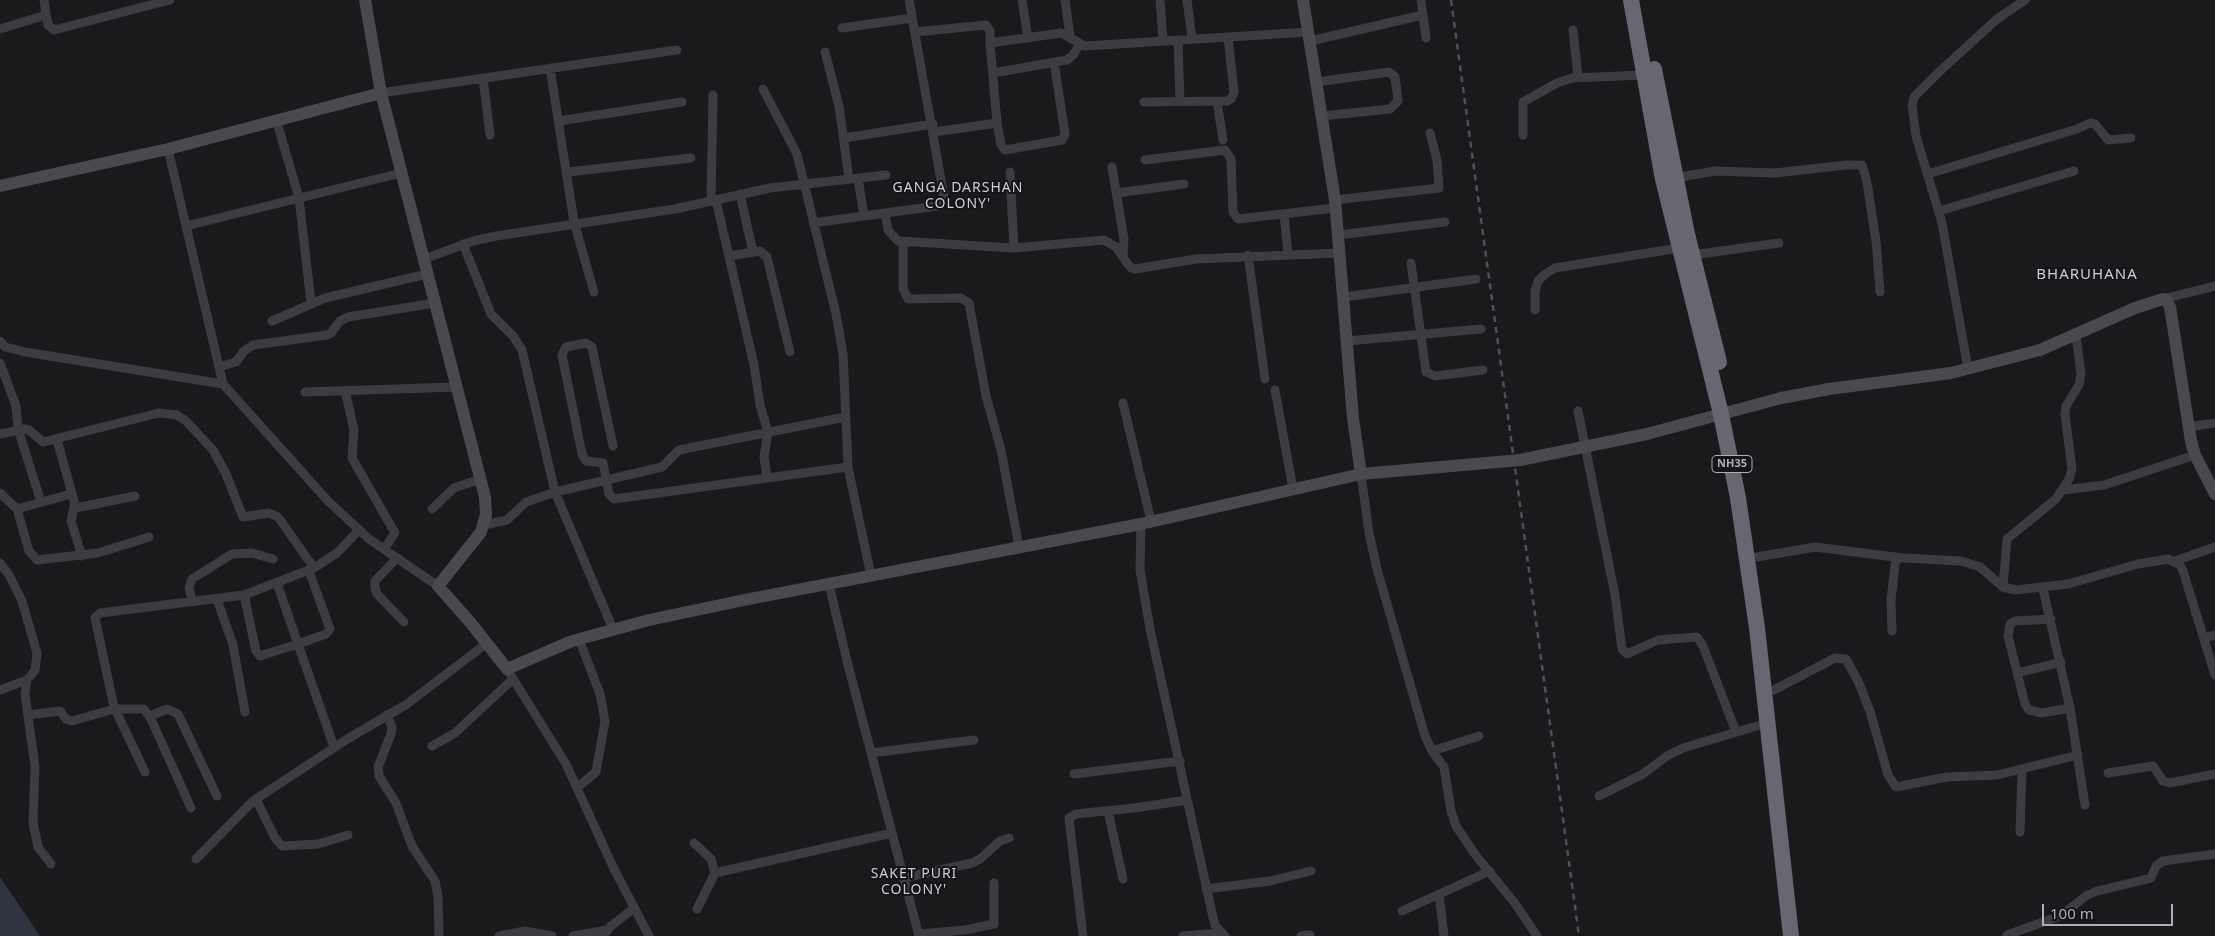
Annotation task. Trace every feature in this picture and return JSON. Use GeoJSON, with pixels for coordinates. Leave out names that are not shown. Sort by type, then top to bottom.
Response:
{"type":"FeatureCollection","features":[{"type":"Feature","properties":{"kind":"highway","name":"NH35"},"geometry":{"type":"LineString","coordinates":[[1631,0],[1663,180],[1686,251],[1726,412],[1745,479],[1774,690],[1800,936]]}},
{"type":"Feature","properties":{"kind":"highway","name":"NH35"},"geometry":{"type":"LineString","coordinates":[[1643,0],[1686,251]]}},
{"type":"Feature","properties":{"kind":"highway","name":"NH35"},"geometry":{"type":"LineString","coordinates":[[1726,412],[1742,521],[1791,936]]}},
{"type":"Feature","properties":{"kind":"street"},"geometry":{"type":"LineString","coordinates":[[44,0],[48,25],[54,30],[170,0]]}},
{"type":"Feature","properties":{"kind":"street"},"geometry":{"type":"LineString","coordinates":[[366,0],[381,93],[485,498],[484,525],[438,586]]}},
{"type":"Feature","properties":{"kind":"street"},"geometry":{"type":"LineString","coordinates":[[813,223],[937,206],[944,201],[933,128],[908,0]]}},
{"type":"Feature","properties":{"kind":"street"},"geometry":{"type":"LineString","coordinates":[[1022,0],[1028,38]]}},
{"type":"Feature","properties":{"kind":"street"},"geometry":{"type":"LineString","coordinates":[[1065,0],[1070,36]]}},
{"type":"Feature","properties":{"kind":"street"},"geometry":{"type":"LineString","coordinates":[[1160,0],[1163,41]]}},
{"type":"Feature","properties":{"kind":"street"},"geometry":{"type":"LineString","coordinates":[[1187,0],[1192,39]]}},
{"type":"Feature","properties":{"kind":"street"},"geometry":{"type":"LineString","coordinates":[[1303,0],[1335,204],[1352,410],[1369,533],[1377,569],[1425,736],[1432,751],[1444,767],[1456,826],[1537,936]]}},
{"type":"Feature","properties":{"kind":"street"},"geometry":{"type":"LineString","coordinates":[[1421,0],[1426,38]]}},
{"type":"Feature","properties":{"kind":"street"},"geometry":{"type":"LineString","coordinates":[[1968,369],[1939,211],[1913,123],[1912,105],[1914,97],[1986,29],[2025,0]]}},
{"type":"Feature","properties":{"kind":"street"},"geometry":{"type":"LineString","coordinates":[[0,29],[46,15]]}},
{"type":"Feature","properties":{"kind":"street"},"geometry":{"type":"LineString","coordinates":[[990,43],[1061,33],[1070,36],[1080,44],[1228,37],[1309,37],[1423,15]]}},
{"type":"Feature","properties":{"kind":"street"},"geometry":{"type":"LineString","coordinates":[[842,28],[912,18]]}},
{"type":"Feature","properties":{"kind":"street"},"geometry":{"type":"LineString","coordinates":[[915,32],[986,25],[990,31],[997,123],[1001,145],[1005,150],[1062,140],[1065,134],[1054,62]]}},
{"type":"Feature","properties":{"kind":"street"},"geometry":{"type":"LineString","coordinates":[[1573,30],[1578,77]]}},
{"type":"Feature","properties":{"kind":"street"},"geometry":{"type":"LineString","coordinates":[[1144,102],[1227,101],[1233,96],[1228,37]]}},
{"type":"Feature","properties":{"kind":"street"},"geometry":{"type":"LineString","coordinates":[[1178,40],[1180,102]]}},
{"type":"Feature","properties":{"kind":"street"},"geometry":{"type":"LineString","coordinates":[[993,72],[1071,58],[1080,44]]}},
{"type":"Feature","properties":{"kind":"street"},"geometry":{"type":"LineString","coordinates":[[0,186],[168,149],[276,119],[381,93],[677,50]]}},
{"type":"Feature","properties":{"kind":"street"},"geometry":{"type":"LineString","coordinates":[[825,52],[864,216]]}},
{"type":"Feature","properties":{"kind":"street"},"geometry":{"type":"LineString","coordinates":[[550,68],[568,172],[574,222],[594,292]]}},
{"type":"Feature","properties":{"kind":"street"},"geometry":{"type":"LineString","coordinates":[[1317,82],[1389,72],[1395,76],[1398,101],[1394,107],[1322,116]]}},
{"type":"Feature","properties":{"kind":"street"},"geometry":{"type":"LineString","coordinates":[[1523,135],[1522,106],[1526,98],[1557,83],[1578,77],[1644,75]]}},
{"type":"Feature","properties":{"kind":"street"},"geometry":{"type":"LineString","coordinates":[[483,78],[490,135]]}},
{"type":"Feature","properties":{"kind":"street"},"geometry":{"type":"LineString","coordinates":[[763,89],[793,144],[840,332],[848,467],[871,576]]}},
{"type":"Feature","properties":{"kind":"street"},"geometry":{"type":"LineString","coordinates":[[713,95],[713,201],[729,256],[754,365],[760,406],[768,432],[764,456],[767,477]]}},
{"type":"Feature","properties":{"kind":"street"},"geometry":{"type":"LineString","coordinates":[[1217,101],[1223,140]]}},
{"type":"Feature","properties":{"kind":"street"},"geometry":{"type":"LineString","coordinates":[[559,121],[682,102]]}},
{"type":"Feature","properties":{"kind":"street"},"geometry":{"type":"LineString","coordinates":[[276,119],[299,198],[311,303]]}},
{"type":"Feature","properties":{"kind":"street"},"geometry":{"type":"LineString","coordinates":[[844,138],[997,123]]}},
{"type":"Feature","properties":{"kind":"street"},"geometry":{"type":"LineString","coordinates":[[1928,174],[2092,123],[2108,140],[2131,138]]}},
{"type":"Feature","properties":{"kind":"street"},"geometry":{"type":"LineString","coordinates":[[1145,160],[1225,150],[1231,159],[1233,212],[1238,219],[1284,214],[1439,188],[1437,160],[1430,133]]}},
{"type":"Feature","properties":{"kind":"street"},"geometry":{"type":"LineString","coordinates":[[168,149],[223,384],[328,501],[384,550],[438,586],[487,643],[510,674],[578,787],[649,936]]}},
{"type":"Feature","properties":{"kind":"street"},"geometry":{"type":"LineString","coordinates":[[568,172],[692,158]]}},
{"type":"Feature","properties":{"kind":"street"},"geometry":{"type":"LineString","coordinates":[[1675,178],[1715,171],[1775,173],[1846,164],[1862,165],[1865,172],[1873,221],[1880,292]]}},
{"type":"Feature","properties":{"kind":"street"},"geometry":{"type":"LineString","coordinates":[[1112,168],[1124,239],[1122,256]]}},
{"type":"Feature","properties":{"kind":"street"},"geometry":{"type":"LineString","coordinates":[[1939,211],[2074,171]]}},
{"type":"Feature","properties":{"kind":"street"},"geometry":{"type":"LineString","coordinates":[[1010,172],[1014,248]]}},
{"type":"Feature","properties":{"kind":"street"},"geometry":{"type":"LineString","coordinates":[[186,226],[401,173]]}},
{"type":"Feature","properties":{"kind":"street"},"geometry":{"type":"LineString","coordinates":[[424,260],[463,244],[496,236],[574,222],[675,209],[740,194],[804,184],[886,175]]}},
{"type":"Feature","properties":{"kind":"street"},"geometry":{"type":"LineString","coordinates":[[1116,193],[1184,184]]}},
{"type":"Feature","properties":{"kind":"street"},"geometry":{"type":"LineString","coordinates":[[740,194],[753,252]]}},
{"type":"Feature","properties":{"kind":"street"},"geometry":{"type":"LineString","coordinates":[[885,214],[890,234],[894,239],[902,241],[1014,248],[1104,240],[1116,247],[1130,267],[1141,269],[1196,258],[1340,253]]}},
{"type":"Feature","properties":{"kind":"street"},"geometry":{"type":"LineString","coordinates":[[1284,214],[1288,254]]}},
{"type":"Feature","properties":{"kind":"street"},"geometry":{"type":"LineString","coordinates":[[1338,235],[1445,222]]}},
{"type":"Feature","properties":{"kind":"street"},"geometry":{"type":"LineString","coordinates":[[902,241],[903,289],[908,299],[961,298],[969,303],[986,396],[1001,450],[1019,547]]}},
{"type":"Feature","properties":{"kind":"street"},"geometry":{"type":"LineString","coordinates":[[1535,310],[1538,282],[1545,274],[1555,268],[1686,251],[1779,243]]}},
{"type":"Feature","properties":{"kind":"street"},"geometry":{"type":"LineString","coordinates":[[463,244],[492,314],[513,336],[522,350],[555,492],[613,629]]}},
{"type":"Feature","properties":{"kind":"street"},"geometry":{"type":"LineString","coordinates":[[729,256],[760,251],[766,257],[790,352]]}},
{"type":"Feature","properties":{"kind":"street"},"geometry":{"type":"LineString","coordinates":[[1248,255],[1265,379]]}},
{"type":"Feature","properties":{"kind":"street"},"geometry":{"type":"LineString","coordinates":[[1411,263],[1424,367],[1430,375],[1483,370]]}},
{"type":"Feature","properties":{"kind":"street"},"geometry":{"type":"LineString","coordinates":[[272,320],[311,303],[341,293],[427,274]]}},
{"type":"Feature","properties":{"kind":"street"},"geometry":{"type":"LineString","coordinates":[[1344,297],[1476,279]]}},
{"type":"Feature","properties":{"kind":"street"},"geometry":{"type":"LineString","coordinates":[[432,746],[455,733],[510,674],[541,653],[613,629],[687,612],[1146,523],[1361,474],[1520,460],[1647,434],[1772,400],[1829,389],[1968,369],[2026,354],[2076,336],[2135,308],[2215,286]]}},
{"type":"Feature","properties":{"kind":"street"},"geometry":{"type":"LineString","coordinates":[[2163,299],[2166,300],[2170,307],[2194,455],[2215,494]]}},
{"type":"Feature","properties":{"kind":"street"},"geometry":{"type":"LineString","coordinates":[[219,367],[236,362],[244,351],[253,345],[327,335],[331,333],[340,321],[348,317],[435,303]]}},
{"type":"Feature","properties":{"kind":"street"},"geometry":{"type":"LineString","coordinates":[[1347,341],[1481,329]]}},
{"type":"Feature","properties":{"kind":"street"},"geometry":{"type":"LineString","coordinates":[[2004,587],[2007,539],[2019,526],[2048,506],[2063,490],[2072,469],[2065,414],[2066,406],[2079,385],[2081,374],[2076,336]]}},
{"type":"Feature","properties":{"kind":"street"},"geometry":{"type":"LineString","coordinates":[[0,341],[10,348],[191,381],[223,384]]}},
{"type":"Feature","properties":{"kind":"street"},"geometry":{"type":"LineString","coordinates":[[613,446],[592,347],[586,343],[566,347],[562,355],[582,454],[586,461],[603,463],[608,494],[614,499],[681,488],[848,467]]}},
{"type":"Feature","properties":{"kind":"street"},"geometry":{"type":"LineString","coordinates":[[0,353],[10,348]]}},
{"type":"Feature","properties":{"kind":"street"},"geometry":{"type":"LineString","coordinates":[[0,363],[16,406],[18,429],[41,502]]}},
{"type":"Feature","properties":{"kind":"street"},"geometry":{"type":"LineString","coordinates":[[305,392],[456,387]]}},
{"type":"Feature","properties":{"kind":"street"},"geometry":{"type":"LineString","coordinates":[[346,390],[354,430],[352,458],[396,533],[384,550]]}},
{"type":"Feature","properties":{"kind":"street"},"geometry":{"type":"LineString","coordinates":[[1275,390],[1293,489]]}},
{"type":"Feature","properties":{"kind":"street"},"geometry":{"type":"LineString","coordinates":[[1123,403],[1146,523],[1140,553],[1143,589],[1206,889],[1215,925],[1222,935]]}},
{"type":"Feature","properties":{"kind":"street"},"geometry":{"type":"LineString","coordinates":[[1578,412],[1586,445],[1597,515],[1615,595],[1622,649],[1628,654],[1658,640],[1697,637],[1703,646],[1736,732]]}},
{"type":"Feature","properties":{"kind":"street"},"geometry":{"type":"LineString","coordinates":[[0,434],[18,429],[29,430],[43,442],[159,413],[177,415],[186,421],[213,450],[226,474],[243,517],[269,513],[278,517],[312,569],[330,629],[326,634],[260,656],[256,651],[244,595]]}},
{"type":"Feature","properties":{"kind":"street"},"geometry":{"type":"LineString","coordinates":[[484,525],[507,520],[526,502],[555,492],[662,467],[679,450],[846,417]]}},
{"type":"Feature","properties":{"kind":"street"},"geometry":{"type":"LineString","coordinates":[[2188,427],[2215,423]]}},
{"type":"Feature","properties":{"kind":"street"},"geometry":{"type":"LineString","coordinates":[[57,440],[74,506],[72,521],[82,556]]}},
{"type":"Feature","properties":{"kind":"street"},"geometry":{"type":"LineString","coordinates":[[2063,490],[2104,485],[2194,455]]}},
{"type":"Feature","properties":{"kind":"street"},"geometry":{"type":"LineString","coordinates":[[432,509],[454,488],[480,479]]}},
{"type":"Feature","properties":{"kind":"street"},"geometry":{"type":"LineString","coordinates":[[0,493],[17,509],[29,551],[37,560],[82,556],[149,537]]}},
{"type":"Feature","properties":{"kind":"street"},"geometry":{"type":"LineString","coordinates":[[17,509],[71,494]]}},
{"type":"Feature","properties":{"kind":"street"},"geometry":{"type":"LineString","coordinates":[[74,506],[81,509],[135,496]]}},
{"type":"Feature","properties":{"kind":"street"},"geometry":{"type":"LineString","coordinates":[[145,772],[114,709],[95,618],[100,613],[244,595],[312,569],[337,553],[359,530]]}},
{"type":"Feature","properties":{"kind":"street"},"geometry":{"type":"LineString","coordinates":[[1757,557],[1815,547],[1973,564],[1987,572],[2004,587],[2016,590],[2043,589],[2068,584],[2159,559],[2175,561],[2215,547]]}},
{"type":"Feature","properties":{"kind":"street"},"geometry":{"type":"LineString","coordinates":[[192,602],[189,587],[192,579],[232,554],[252,553],[273,559]]}},
{"type":"Feature","properties":{"kind":"street"},"geometry":{"type":"LineString","coordinates":[[1892,631],[1891,600],[1896,557]]}},
{"type":"Feature","properties":{"kind":"street"},"geometry":{"type":"LineString","coordinates":[[397,558],[376,581],[375,588],[377,594],[404,622]]}},
{"type":"Feature","properties":{"kind":"street"},"geometry":{"type":"LineString","coordinates":[[2175,561],[2183,572],[2215,675]]}},
{"type":"Feature","properties":{"kind":"street"},"geometry":{"type":"LineString","coordinates":[[0,563],[9,575],[22,600],[37,653],[35,670],[27,680],[25,694],[35,767],[34,833],[38,847],[51,864]]}},
{"type":"Feature","properties":{"kind":"street"},"geometry":{"type":"LineString","coordinates":[[277,583],[334,747]]}},
{"type":"Feature","properties":{"kind":"street"},"geometry":{"type":"LineString","coordinates":[[829,584],[919,935],[965,930],[994,924],[994,883]]}},
{"type":"Feature","properties":{"kind":"street"},"geometry":{"type":"LineString","coordinates":[[2043,589],[2070,708],[2085,805]]}},
{"type":"Feature","properties":{"kind":"street"},"geometry":{"type":"LineString","coordinates":[[217,599],[232,646],[245,712]]}},
{"type":"Feature","properties":{"kind":"street"},"geometry":{"type":"LineString","coordinates":[[2051,619],[2021,620],[2010,624],[2008,636],[2029,710],[2042,713],[2070,708]]}},
{"type":"Feature","properties":{"kind":"street"},"geometry":{"type":"LineString","coordinates":[[2204,638],[2215,635]]}},
{"type":"Feature","properties":{"kind":"street"},"geometry":{"type":"LineString","coordinates":[[578,787],[596,772],[605,722],[600,694],[579,639]]}},
{"type":"Feature","properties":{"kind":"street"},"geometry":{"type":"LineString","coordinates":[[196,859],[256,799],[334,747],[387,716],[431,687],[487,643]]}},
{"type":"Feature","properties":{"kind":"street"},"geometry":{"type":"LineString","coordinates":[[1774,690],[1835,658],[1846,659],[1858,681],[1870,711],[1888,775],[1896,787],[1947,777],[1996,775],[2078,755]]}},
{"type":"Feature","properties":{"kind":"street"},"geometry":{"type":"LineString","coordinates":[[2017,673],[2061,662]]}},
{"type":"Feature","properties":{"kind":"street"},"geometry":{"type":"LineString","coordinates":[[0,690],[27,680]]}},
{"type":"Feature","properties":{"kind":"street"},"geometry":{"type":"LineString","coordinates":[[28,715],[60,711],[66,719],[72,721],[114,709],[144,709],[150,716],[191,808]]}},
{"type":"Feature","properties":{"kind":"street"},"geometry":{"type":"LineString","coordinates":[[150,716],[167,709],[178,714],[217,796]]}},
{"type":"Feature","properties":{"kind":"street"},"geometry":{"type":"LineString","coordinates":[[387,716],[392,726],[391,734],[378,767],[379,776],[396,802],[412,846],[435,881],[438,896],[439,936]]}},
{"type":"Feature","properties":{"kind":"street"},"geometry":{"type":"LineString","coordinates":[[1599,796],[1643,774],[1667,756],[1683,748],[1767,723]]}},
{"type":"Feature","properties":{"kind":"street"},"geometry":{"type":"LineString","coordinates":[[1432,751],[1479,736]]}},
{"type":"Feature","properties":{"kind":"street"},"geometry":{"type":"LineString","coordinates":[[871,753],[974,740]]}},
{"type":"Feature","properties":{"kind":"street"},"geometry":{"type":"LineString","coordinates":[[1074,774],[1180,761]]}},
{"type":"Feature","properties":{"kind":"street"},"geometry":{"type":"LineString","coordinates":[[2108,773],[2153,766],[2163,781],[2170,783],[2215,774]]}},
{"type":"Feature","properties":{"kind":"street"},"geometry":{"type":"LineString","coordinates":[[2020,832],[2022,770]]}},
{"type":"Feature","properties":{"kind":"street"},"geometry":{"type":"LineString","coordinates":[[256,799],[275,838],[282,846],[318,844],[348,835]]}},
{"type":"Feature","properties":{"kind":"street"},"geometry":{"type":"LineString","coordinates":[[1083,936],[1069,818],[1076,814],[1188,800]]}},
{"type":"Feature","properties":{"kind":"street"},"geometry":{"type":"LineString","coordinates":[[1108,811],[1123,879]]}},
{"type":"Feature","properties":{"kind":"street"},"geometry":{"type":"LineString","coordinates":[[715,873],[892,833]]}},
{"type":"Feature","properties":{"kind":"street"},"geometry":{"type":"LineString","coordinates":[[903,878],[972,863],[980,859],[1000,841],[1009,838]]}},
{"type":"Feature","properties":{"kind":"street"},"geometry":{"type":"LineString","coordinates":[[694,843],[711,859],[715,873],[697,909]]}},
{"type":"Feature","properties":{"kind":"street"},"geometry":{"type":"LineString","coordinates":[[2007,935],[2060,916],[2086,896],[2151,878],[2156,866],[2163,861],[2215,854]]}},
{"type":"Feature","properties":{"kind":"street"},"geometry":{"type":"LineString","coordinates":[[1206,889],[1270,881],[1311,871]]}},
{"type":"Feature","properties":{"kind":"street"},"geometry":{"type":"LineString","coordinates":[[1402,911],[1490,871]]}},
{"type":"Feature","properties":{"kind":"street"},"geometry":{"type":"LineString","coordinates":[[1439,894],[1444,936]]}},
{"type":"Feature","properties":{"kind":"street"},"geometry":{"type":"LineString","coordinates":[[573,936],[605,933],[634,908]]}},
{"type":"Feature","properties":{"kind":"street"},"geometry":{"type":"LineString","coordinates":[[499,936],[525,931],[552,936]]}},
{"type":"Feature","properties":{"kind":"street"},"geometry":{"type":"LineString","coordinates":[[1182,936],[1222,935]]}},
{"type":"Feature","properties":{"kind":"shaded area"},"geometry":{"type":"Polygon","coordinates":[[[0,877],[40,936],[0,936],[0,877]]]}},
{"type":"Feature","properties":{"kind":"railway"},"geometry":{"type":"LineString","coordinates":[[1451,0],[1579,936]]}},
{"type":"Feature","properties":{"kind":"district","name":"GANGA DARSHAN COLONY'"},"geometry":{"type":"Point","coordinates":[958,196]}},
{"type":"Feature","properties":{"kind":"district","name":"BHARUHANA"},"geometry":{"type":"Point","coordinates":[2087,275]}},
{"type":"Feature","properties":{"kind":"district","name":"SAKET PURI COLONY'"},"geometry":{"type":"Point","coordinates":[914,882]}}]}
